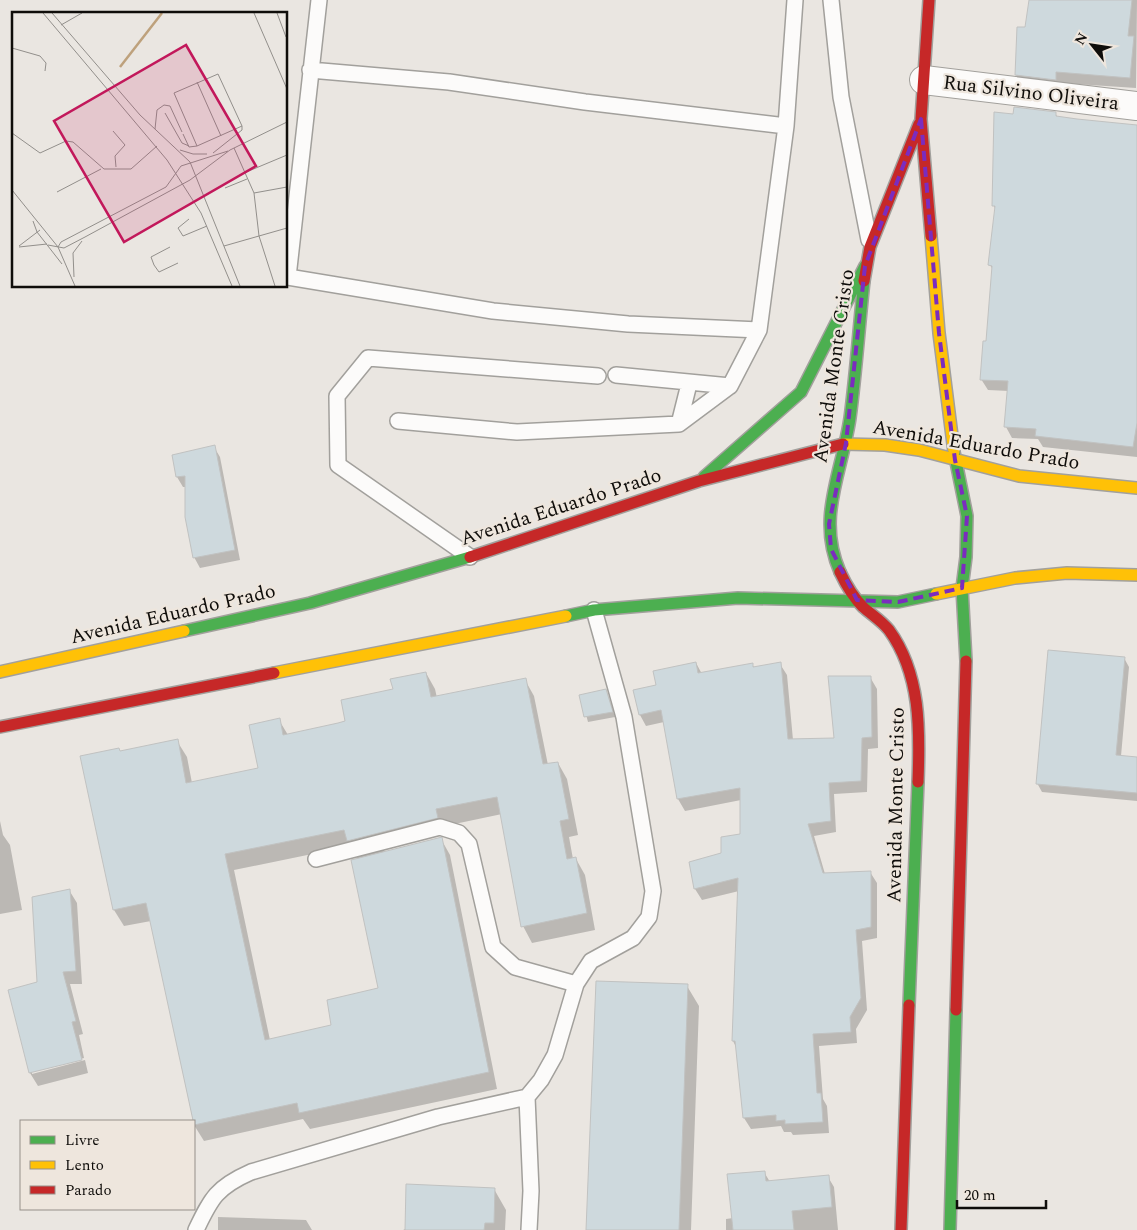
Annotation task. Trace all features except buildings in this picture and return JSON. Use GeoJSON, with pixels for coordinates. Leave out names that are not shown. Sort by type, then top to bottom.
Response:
{"type":"FeatureCollection","features":[{"type":"Feature","properties":{"kind":"main road","name":"Avenida Monte Cristo"},"geometry":{"type":"LineString","coordinates":[[929,0],[921,119],[939,333],[955,460],[967,516],[966,557],[962,588],[966,662],[950,1230]]}},
{"type":"Feature","properties":{"kind":"main road","name":"Avenida Monte Cristo"},"geometry":{"type":"LineString","coordinates":[[901,1230],[918,774],[918,710],[911,672],[888,629],[857,600],[837,565],[831,548],[829,524],[835,487],[846,443],[866,266],[870,247],[921,119]]}},
{"type":"Feature","properties":{"kind":"main road"},"geometry":{"type":"LineString","coordinates":[[699,481],[801,392],[866,266]]}},
{"type":"Feature","properties":{"kind":"main road","name":"Avenida Eduardo Prado"},"geometry":{"type":"LineString","coordinates":[[0,672],[310,603],[470,557],[699,481],[846,443],[885,445],[919,450],[1019,476],[1137,488]]}},
{"type":"Feature","properties":{"kind":"main road"},"geometry":{"type":"LineString","coordinates":[[0,727],[594,610],[738,598],[898,602],[934,597],[962,588],[1015,578],[1067,573],[1137,575]]}},
{"type":"Feature","properties":{"kind":"street","name":"Rua Silvino Oliveira"},"geometry":{"type":"LineString","coordinates":[[924,80],[1137,103]]}},
{"type":"Feature","properties":{"kind":"lane"},"geometry":{"type":"LineString","coordinates":[[319,0],[288,277],[493,311],[628,324],[758,330]]}},
{"type":"Feature","properties":{"kind":"lane"},"geometry":{"type":"LineString","coordinates":[[398,421],[517,432],[679,424],[730,386],[758,330],[786,126],[795,0]]}},
{"type":"Feature","properties":{"kind":"lane"},"geometry":{"type":"LineString","coordinates":[[830,0],[841,97],[870,247]]}},
{"type":"Feature","properties":{"kind":"lane"},"geometry":{"type":"LineString","coordinates":[[310,70],[448,82],[585,102],[786,126]]}},
{"type":"Feature","properties":{"kind":"lane"},"geometry":{"type":"LineString","coordinates":[[470,557],[338,465],[337,396],[368,358],[598,376]]}},
{"type":"Feature","properties":{"kind":"lane"},"geometry":{"type":"LineString","coordinates":[[616,375],[689,384],[730,386]]}},
{"type":"Feature","properties":{"kind":"lane"},"geometry":{"type":"LineString","coordinates":[[679,424],[689,384]]}},
{"type":"Feature","properties":{"kind":"lane"},"geometry":{"type":"LineString","coordinates":[[196,1230],[210,1200],[229,1182],[251,1172],[438,1118],[526,1097],[541,1080],[555,1055],[576,984],[591,961],[634,938],[649,917],[653,891],[624,717],[594,610]]}},
{"type":"Feature","properties":{"kind":"lane"},"geometry":{"type":"LineString","coordinates":[[316,859],[440,827],[459,833],[469,844],[493,947],[514,966],[576,984]]}},
{"type":"Feature","properties":{"kind":"lane"},"geometry":{"type":"LineString","coordinates":[[526,1097],[531,1191],[529,1230]]}},
{"type":"Feature","properties":{"kind":"highlighted area"},"geometry":{"type":"Polygon","coordinates":[[[921,119],[939,333],[955,460],[967,516],[962,588],[898,602],[857,600],[831,549],[829,524],[846,443],[865,266],[921,119]]]}},
{"type":"Feature","properties":{"kind":"traffic: fast"},"geometry":{"type":"LineString","coordinates":[[704,477],[801,392],[865,266]]}},
{"type":"Feature","properties":{"kind":"traffic: fast"},"geometry":{"type":"LineString","coordinates":[[840,572],[833,552],[830,533],[831,514],[833,495],[850,418],[864,281]]}},
{"type":"Feature","properties":{"kind":"traffic: fast"},"geometry":{"type":"LineString","coordinates":[[954,452],[967,516],[966,557],[962,588],[966,661]]}},
{"type":"Feature","properties":{"kind":"traffic: fast"},"geometry":{"type":"LineString","coordinates":[[184,631],[310,603],[470,557]]}},
{"type":"Feature","properties":{"kind":"traffic: fast"},"geometry":{"type":"LineString","coordinates":[[566,616],[594,610],[738,598],[898,602],[936,594]]}},
{"type":"Feature","properties":{"kind":"traffic: fast"},"geometry":{"type":"LineString","coordinates":[[909,1005],[918,782]]}},
{"type":"Feature","properties":{"kind":"traffic: fast"},"geometry":{"type":"LineString","coordinates":[[950,1230],[956,1010]]}},
{"type":"Feature","properties":{"kind":"traffic: slow"},"geometry":{"type":"LineString","coordinates":[[931,236],[939,333],[954,452]]}},
{"type":"Feature","properties":{"kind":"traffic: slow"},"geometry":{"type":"LineString","coordinates":[[843,444],[885,445],[919,450],[1019,476],[1137,488]]}},
{"type":"Feature","properties":{"kind":"traffic: slow"},"geometry":{"type":"LineString","coordinates":[[936,594],[1015,578],[1067,573],[1137,575]]}},
{"type":"Feature","properties":{"kind":"traffic: slow"},"geometry":{"type":"LineString","coordinates":[[274,673],[566,616]]}},
{"type":"Feature","properties":{"kind":"traffic: slow"},"geometry":{"type":"LineString","coordinates":[[0,672],[184,631]]}},
{"type":"Feature","properties":{"kind":"traffic: jam"},"geometry":{"type":"LineString","coordinates":[[929,0],[921,119],[931,236]]}},
{"type":"Feature","properties":{"kind":"traffic: jam"},"geometry":{"type":"LineString","coordinates":[[864,281],[870,247],[919,124]]}},
{"type":"Feature","properties":{"kind":"traffic: jam"},"geometry":{"type":"LineString","coordinates":[[470,557],[699,481],[843,444]]}},
{"type":"Feature","properties":{"kind":"traffic: jam"},"geometry":{"type":"LineString","coordinates":[[840,572],[859,603],[889,630],[900,647],[907,665],[913,684],[918,723],[918,782]]}},
{"type":"Feature","properties":{"kind":"traffic: jam"},"geometry":{"type":"LineString","coordinates":[[956,1010],[966,661]]}},
{"type":"Feature","properties":{"kind":"traffic: jam"},"geometry":{"type":"LineString","coordinates":[[0,727],[274,673]]}},
{"type":"Feature","properties":{"kind":"traffic: jam"},"geometry":{"type":"LineString","coordinates":[[901,1230],[909,1005]]}}]}
